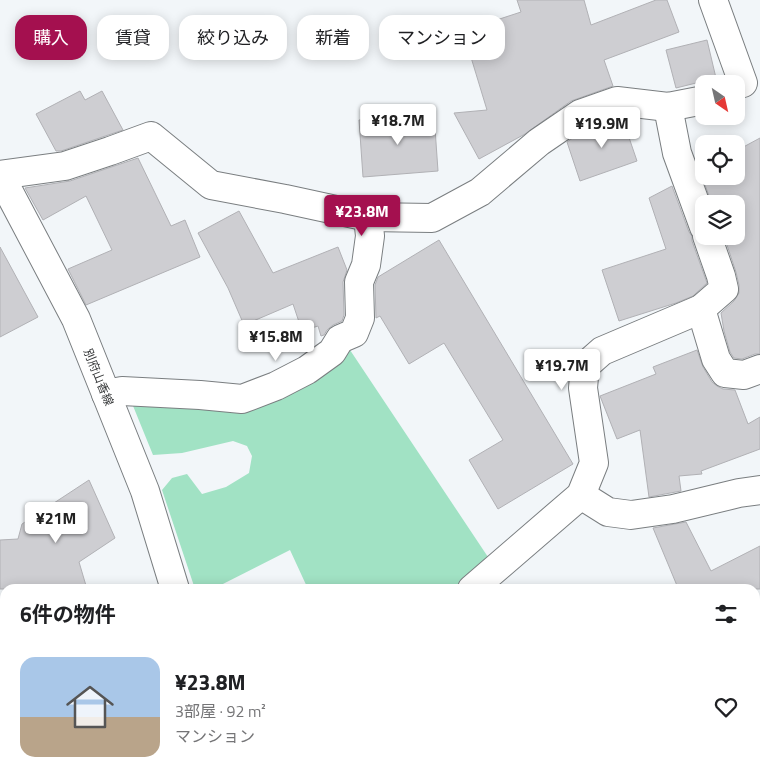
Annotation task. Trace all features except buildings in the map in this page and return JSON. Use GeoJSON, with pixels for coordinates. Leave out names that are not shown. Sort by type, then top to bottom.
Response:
{"type":"FeatureCollection","features":[{"type":"Feature","properties":{"kind":"street"},"geometry":{"type":"LineString","coordinates":[[712,0],[746,82]]}},
{"type":"Feature","properties":{"kind":"street"},"geometry":{"type":"LineString","coordinates":[[0,175],[65,166],[152,136],[211,185],[368,217],[432,218],[480,192],[539,142],[580,114],[617,101],[668,107],[695,102]]}},
{"type":"Feature","properties":{"kind":"street"},"geometry":{"type":"LineString","coordinates":[[668,107],[677,153],[695,202]]}},
{"type":"Feature","properties":{"kind":"street","name":"別府山香線"},"geometry":{"type":"LineString","coordinates":[[0,175],[76,319],[145,491],[173,584]]}},
{"type":"Feature","properties":{"kind":"street"},"geometry":{"type":"LineString","coordinates":[[106,394],[122,391],[242,399],[276,386],[307,370],[332,352],[340,339],[354,333],[360,318],[359,282],[366,265],[370,236],[368,217]]}},
{"type":"Feature","properties":{"kind":"street"},"geometry":{"type":"LineString","coordinates":[[478,584],[581,495],[594,463],[583,388],[584,366],[602,351],[701,309],[724,289],[710,245]]}},
{"type":"Feature","properties":{"kind":"street"},"geometry":{"type":"LineString","coordinates":[[701,309],[716,358],[725,373],[744,375],[760,369]]}},
{"type":"Feature","properties":{"kind":"street"},"geometry":{"type":"LineString","coordinates":[[581,495],[608,512],[631,515],[673,509],[738,493],[760,490]]}},
{"type":"Feature","properties":{"kind":"green space"},"geometry":{"type":"Polygon","coordinates":[[[346,344],[492,563],[464,584],[306,584],[290,550],[223,584],[193,584],[162,490],[172,478],[187,474],[202,494],[226,487],[249,473],[252,456],[247,446],[233,441],[182,453],[153,455],[129,396],[252,406],[346,344]]]}}]}
